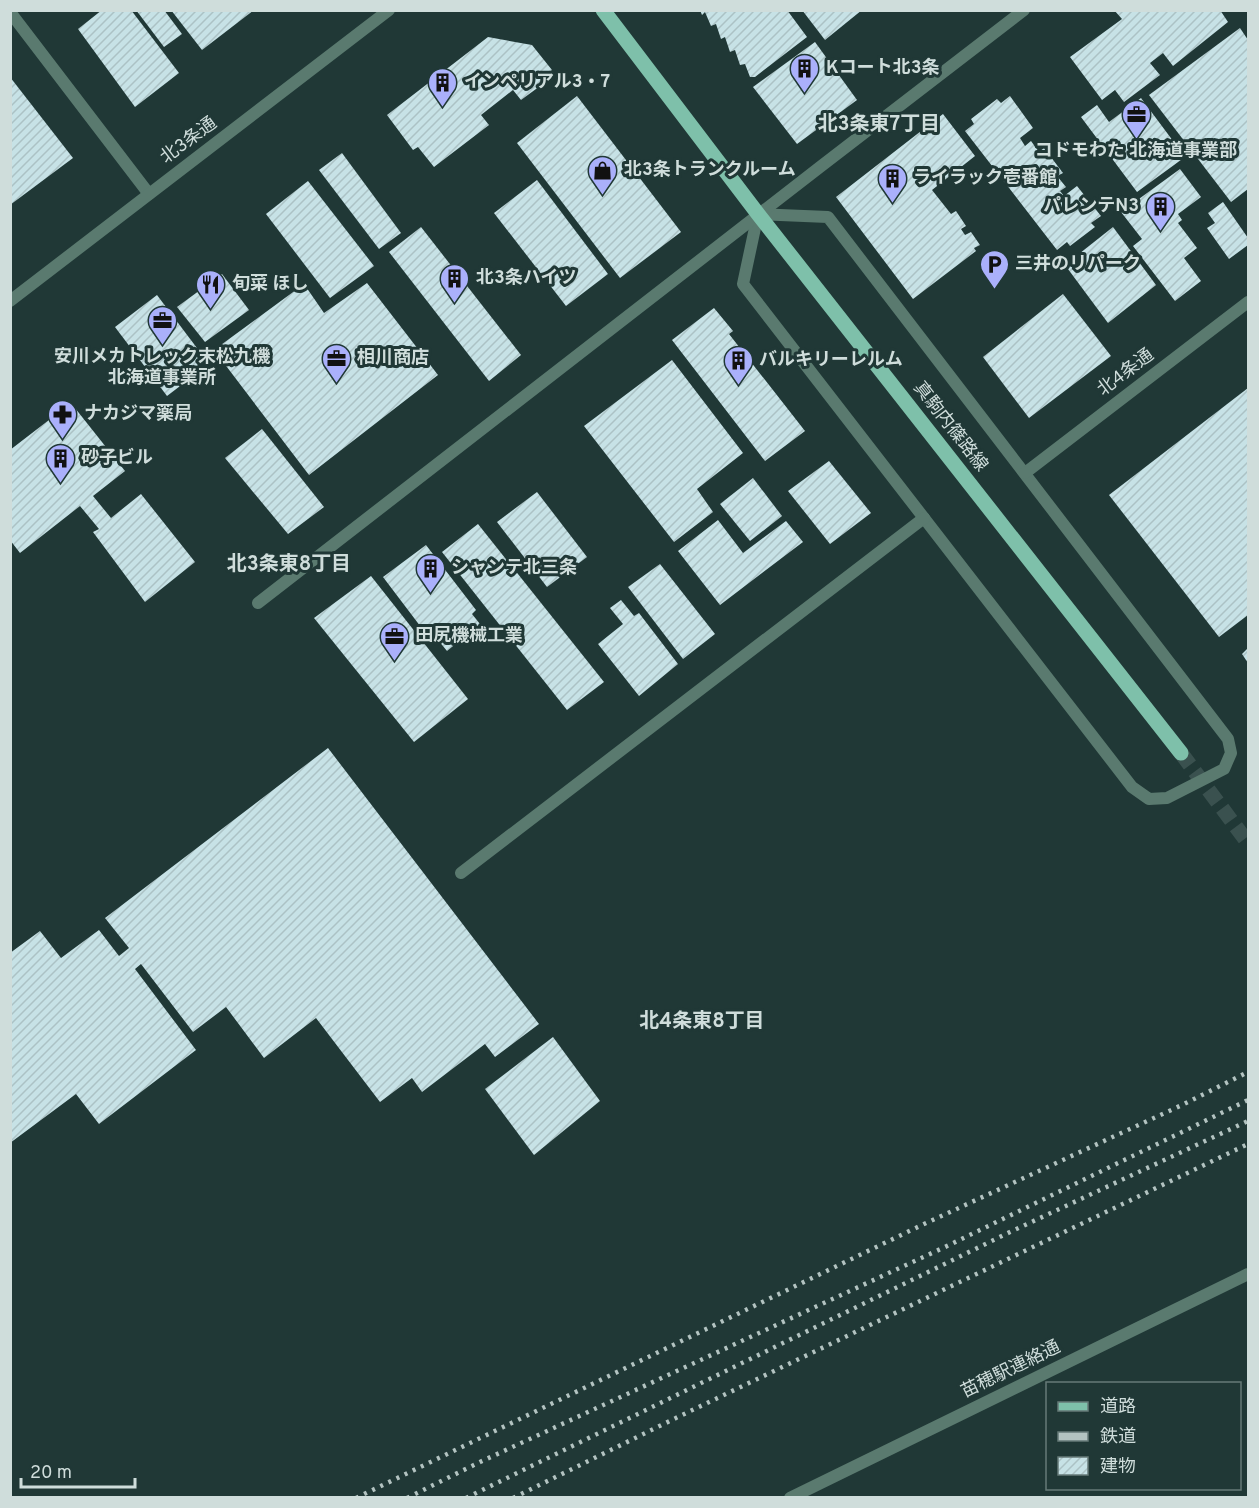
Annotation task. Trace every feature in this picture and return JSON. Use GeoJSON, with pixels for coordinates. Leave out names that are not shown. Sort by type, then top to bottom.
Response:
{"type":"FeatureCollection","features":[{"type":"Feature","properties":{"kind":"main road","name":"真駒内篠路線"},"geometry":{"type":"LineString","coordinates":[[603,10],[758,214],[1181,753]]}},
{"type":"Feature","properties":{"kind":"street","name":"北3条通"},"geometry":{"type":"LineString","coordinates":[[10,301],[389,10]]}},
{"type":"Feature","properties":{"kind":"street"},"geometry":{"type":"LineString","coordinates":[[258,603],[1024,10]]}},
{"type":"Feature","properties":{"kind":"street"},"geometry":{"type":"LineString","coordinates":[[10,12],[149,195]]}},
{"type":"Feature","properties":{"kind":"street"},"geometry":{"type":"LineString","coordinates":[[758,214],[828,217],[1228,739],[1231,753],[1224,769],[1167,798],[1149,800],[1132,787],[743,284],[758,214]]}},
{"type":"Feature","properties":{"kind":"street","name":"北4条通"},"geometry":{"type":"LineString","coordinates":[[1025,473],[1248,302]]}},
{"type":"Feature","properties":{"kind":"street"},"geometry":{"type":"LineString","coordinates":[[461,873],[924,518]]}},
{"type":"Feature","properties":{"kind":"street","name":"苗穂駅連絡通"},"geometry":{"type":"LineString","coordinates":[[790,1497],[1248,1274]]}},
{"type":"Feature","properties":{"kind":"building"},"geometry":{"type":"Polygon","coordinates":[[[102,10],[131,10],[179,73],[135,107],[78,29],[102,10]]]}},
{"type":"Feature","properties":{"kind":"building"},"geometry":{"type":"Polygon","coordinates":[[[136,10],[164,10],[182,34],[164,47],[136,10]]]}},
{"type":"Feature","properties":{"kind":"building"},"geometry":{"type":"Polygon","coordinates":[[[171,10],[254,10],[202,50],[171,10]]]}},
{"type":"Feature","properties":{"kind":"building"},"geometry":{"type":"Polygon","coordinates":[[[700,10],[787,10],[807,37],[755,77],[750,77],[745,64],[740,65],[735,50],[730,52],[725,37],[721,39],[716,24],[711,26],[705,12],[702,15],[700,10]]]}},
{"type":"Feature","properties":{"kind":"building"},"geometry":{"type":"Polygon","coordinates":[[[802,10],[862,10],[825,40],[802,10]]]}},
{"type":"Feature","properties":{"kind":"building"},"geometry":{"type":"Polygon","coordinates":[[[1114,10],[1220,10],[1228,22],[1173,66],[1163,53],[1150,63],[1160,75],[1124,102],[1115,90],[1102,100],[1070,57],[1122,19],[1114,10]]]}},
{"type":"Feature","properties":{"kind":"building"},"geometry":{"type":"Polygon","coordinates":[[[1240,28],[1248,40],[1248,189],[1231,202],[1149,95],[1240,28]]]}},
{"type":"Feature","properties":{"kind":"building","name":"インペリアル3・7"},"geometry":{"type":"Polygon","coordinates":[[[488,37],[532,45],[552,70],[548,74],[551,78],[521,100],[513,90],[481,115],[489,125],[434,167],[418,147],[413,150],[387,115],[488,37]]]}},
{"type":"Feature","properties":{"kind":"building","name":"Kコート北3条"},"geometry":{"type":"Polygon","coordinates":[[[815,42],[857,100],[797,144],[753,87],[815,42]]]}},
{"type":"Feature","properties":{"kind":"building"},"geometry":{"type":"Polygon","coordinates":[[[10,77],[73,158],[10,205],[10,77]]]}},
{"type":"Feature","properties":{"kind":"building"},"geometry":{"type":"Polygon","coordinates":[[[577,96],[681,232],[620,278],[517,143],[577,96]]]}},
{"type":"Feature","properties":{"kind":"building"},"geometry":{"type":"Polygon","coordinates":[[[1010,96],[1033,128],[1020,138],[1025,146],[1031,141],[1039,152],[1044,148],[1063,173],[1057,176],[1066,187],[1060,191],[1064,196],[1077,186],[1101,216],[1091,223],[1095,227],[1070,246],[1067,242],[1057,250],[965,131],[974,124],[971,119],[997,99],[1001,103],[1010,96]]]}},
{"type":"Feature","properties":{"kind":"building"},"geometry":{"type":"Polygon","coordinates":[[[1141,98],[1185,157],[1137,192],[1081,117],[1097,105],[1109,122],[1141,98]]]}},
{"type":"Feature","properties":{"kind":"building","name":"ライラック壱番館"},"geometry":{"type":"Polygon","coordinates":[[[943,114],[975,156],[932,190],[951,214],[956,211],[966,226],[961,229],[965,235],[971,232],[980,245],[974,248],[976,251],[913,299],[836,197],[943,114]]]}},
{"type":"Feature","properties":{"kind":"building"},"geometry":{"type":"Polygon","coordinates":[[[342,153],[401,233],[379,249],[319,170],[342,153]]]}},
{"type":"Feature","properties":{"kind":"building","name":"パレンテN3"},"geometry":{"type":"Polygon","coordinates":[[[1180,169],[1201,197],[1178,214],[1182,220],[1178,223],[1197,248],[1184,258],[1201,281],[1175,301],[1133,246],[1142,239],[1121,212],[1180,169]]]}},
{"type":"Feature","properties":{"kind":"building"},"geometry":{"type":"Polygon","coordinates":[[[537,180],[608,274],[566,306],[494,213],[537,180]]]}},
{"type":"Feature","properties":{"kind":"building"},"geometry":{"type":"Polygon","coordinates":[[[308,181],[374,266],[330,298],[266,214],[308,181]]]}},
{"type":"Feature","properties":{"kind":"building"},"geometry":{"type":"Polygon","coordinates":[[[1223,202],[1248,238],[1248,245],[1229,259],[1207,228],[1215,223],[1208,213],[1223,202]]]}},
{"type":"Feature","properties":{"kind":"building","name":"北3条ハイツ"},"geometry":{"type":"Polygon","coordinates":[[[421,227],[521,355],[489,381],[389,252],[421,227]]]}},
{"type":"Feature","properties":{"kind":"building"},"geometry":{"type":"Polygon","coordinates":[[[1113,227],[1156,285],[1108,323],[1065,265],[1113,227]]]}},
{"type":"Feature","properties":{"kind":"building"},"geometry":{"type":"Polygon","coordinates":[[[222,274],[249,310],[205,342],[177,307],[222,274]]]}},
{"type":"Feature","properties":{"kind":"building"},"geometry":{"type":"Polygon","coordinates":[[[367,283],[438,375],[309,475],[214,350],[304,284],[324,313],[367,283]]]}},
{"type":"Feature","properties":{"kind":"building"},"geometry":{"type":"Polygon","coordinates":[[[1063,294],[1111,356],[1029,418],[983,357],[1063,294]]]}},
{"type":"Feature","properties":{"kind":"building"},"geometry":{"type":"Polygon","coordinates":[[[157,295],[209,364],[167,396],[115,327],[157,295]]]}},
{"type":"Feature","properties":{"kind":"building","name":"バルキリーレルム"},"geometry":{"type":"Polygon","coordinates":[[[714,308],[733,331],[729,334],[805,431],[765,461],[672,340],[714,308]]]}},
{"type":"Feature","properties":{"kind":"building"},"geometry":{"type":"Polygon","coordinates":[[[672,360],[743,453],[697,489],[713,512],[674,542],[584,426],[672,360]]]}},
{"type":"Feature","properties":{"kind":"building"},"geometry":{"type":"Polygon","coordinates":[[[1248,388],[1248,615],[1219,637],[1109,495],[1248,388]]]}},
{"type":"Feature","properties":{"kind":"building","name":"砂子ビル"},"geometry":{"type":"Polygon","coordinates":[[[71,403],[125,471],[93,496],[111,518],[141,494],[195,562],[145,602],[93,532],[99,529],[80,506],[20,553],[10,540],[10,450],[71,403]]]}},
{"type":"Feature","properties":{"kind":"building"},"geometry":{"type":"Polygon","coordinates":[[[262,429],[324,507],[288,534],[225,458],[262,429]]]}},
{"type":"Feature","properties":{"kind":"building"},"geometry":{"type":"Polygon","coordinates":[[[829,461],[871,513],[830,544],[788,491],[829,461]]]}},
{"type":"Feature","properties":{"kind":"building"},"geometry":{"type":"Polygon","coordinates":[[[753,478],[782,516],[750,541],[720,504],[753,478]]]}},
{"type":"Feature","properties":{"kind":"building"},"geometry":{"type":"Polygon","coordinates":[[[537,492],[587,557],[547,587],[497,522],[537,492]]]}},
{"type":"Feature","properties":{"kind":"building"},"geometry":{"type":"Polygon","coordinates":[[[718,520],[743,553],[786,521],[803,542],[720,605],[678,551],[718,520]]]}},
{"type":"Feature","properties":{"kind":"building"},"geometry":{"type":"Polygon","coordinates":[[[478,524],[604,682],[567,710],[442,552],[478,524]]]}},
{"type":"Feature","properties":{"kind":"building","name":"シャンテ北三条"},"geometry":{"type":"Polygon","coordinates":[[[426,545],[476,610],[472,614],[480,624],[447,651],[438,640],[433,643],[383,577],[426,545]]]}},
{"type":"Feature","properties":{"kind":"building"},"geometry":{"type":"Polygon","coordinates":[[[660,564],[715,634],[683,659],[628,587],[660,564]]]}},
{"type":"Feature","properties":{"kind":"building"},"geometry":{"type":"Polygon","coordinates":[[[371,576],[468,699],[414,742],[314,618],[371,576]]]}},
{"type":"Feature","properties":{"kind":"building"},"geometry":{"type":"Polygon","coordinates":[[[621,600],[634,616],[639,613],[678,664],[639,696],[598,644],[623,624],[610,608],[621,600]]]}},
{"type":"Feature","properties":{"kind":"building"},"geometry":{"type":"Polygon","coordinates":[[[1248,648],[1248,663],[1242,654],[1248,648]]]}},
{"type":"Feature","properties":{"kind":"building"},"geometry":{"type":"Polygon","coordinates":[[[328,748],[539,1024],[495,1057],[485,1044],[422,1092],[412,1078],[380,1102],[316,1018],[264,1058],[226,1007],[193,1032],[141,964],[135,969],[196,1050],[99,1124],[76,1094],[10,1143],[10,953],[40,931],[61,958],[99,930],[119,956],[129,948],[105,918],[328,748]]]}},
{"type":"Feature","properties":{"kind":"building"},"geometry":{"type":"Polygon","coordinates":[[[553,1037],[600,1101],[534,1155],[485,1089],[553,1037]]]}},
{"type":"Feature","properties":{"kind":"tunnel"},"geometry":{"type":"LineString","coordinates":[[1181,753],[1248,843]]}},
{"type":"Feature","properties":{"kind":"railway"},"geometry":{"type":"LineString","coordinates":[[356,1498],[924,1224],[1182,1105],[1248,1072]]}},
{"type":"Feature","properties":{"kind":"railway"},"geometry":{"type":"LineString","coordinates":[[407,1498],[945,1247],[1248,1100]]}},
{"type":"Feature","properties":{"kind":"railway"},"geometry":{"type":"LineString","coordinates":[[466,1498],[1010,1232],[1248,1121]]}},
{"type":"Feature","properties":{"kind":"railway"},"geometry":{"type":"LineString","coordinates":[[513,1498],[1248,1144]]}},
{"type":"Feature","properties":{"kind":"place","name":"Kコート北3条"},"geometry":{"type":"Point","coordinates":[805,94]}},
{"type":"Feature","properties":{"kind":"place","name":"インペリアル3・7"},"geometry":{"type":"Point","coordinates":[443,108]}},
{"type":"Feature","properties":{"kind":"place","name":"コドモわた 北海道事業部"},"geometry":{"type":"Point","coordinates":[1136,140]}},
{"type":"Feature","properties":{"kind":"place","name":"北3条トランクルーム"},"geometry":{"type":"Point","coordinates":[603,196]}},
{"type":"Feature","properties":{"kind":"place","name":"ライラック壱番館"},"geometry":{"type":"Point","coordinates":[892,204]}},
{"type":"Feature","properties":{"kind":"place","name":"パレンテN3"},"geometry":{"type":"Point","coordinates":[1160,232]}},
{"type":"Feature","properties":{"kind":"place","name":"三井のリパーク"},"geometry":{"type":"Point","coordinates":[994,290]}},
{"type":"Feature","properties":{"kind":"place","name":"北3条ハイツ"},"geometry":{"type":"Point","coordinates":[455,304]}},
{"type":"Feature","properties":{"kind":"place","name":"旬菜 ほし"},"geometry":{"type":"Point","coordinates":[211,310]}},
{"type":"Feature","properties":{"kind":"place","name":"安川メカトレック末松九機 北海道事業所"},"geometry":{"type":"Point","coordinates":[162,346]}},
{"type":"Feature","properties":{"kind":"place","name":"相川商店"},"geometry":{"type":"Point","coordinates":[336,384]}},
{"type":"Feature","properties":{"kind":"place","name":"バルキリーレルム"},"geometry":{"type":"Point","coordinates":[738,386]}},
{"type":"Feature","properties":{"kind":"place","name":"ナカジマ薬局"},"geometry":{"type":"Point","coordinates":[63,440]}},
{"type":"Feature","properties":{"kind":"place","name":"砂子ビル"},"geometry":{"type":"Point","coordinates":[60,484]}},
{"type":"Feature","properties":{"kind":"place","name":"シャンテ北三条"},"geometry":{"type":"Point","coordinates":[430,594]}},
{"type":"Feature","properties":{"kind":"place","name":"田尻機械工業"},"geometry":{"type":"Point","coordinates":[394,662]}},
{"type":"Feature","properties":{"kind":"district","name":"北3条東7丁目"},"geometry":{"type":"Point","coordinates":[879,125]}},
{"type":"Feature","properties":{"kind":"district","name":"北3条東8丁目"},"geometry":{"type":"Point","coordinates":[289,565]}},
{"type":"Feature","properties":{"kind":"district","name":"北4条東8丁目"},"geometry":{"type":"Point","coordinates":[702,1022]}}]}
